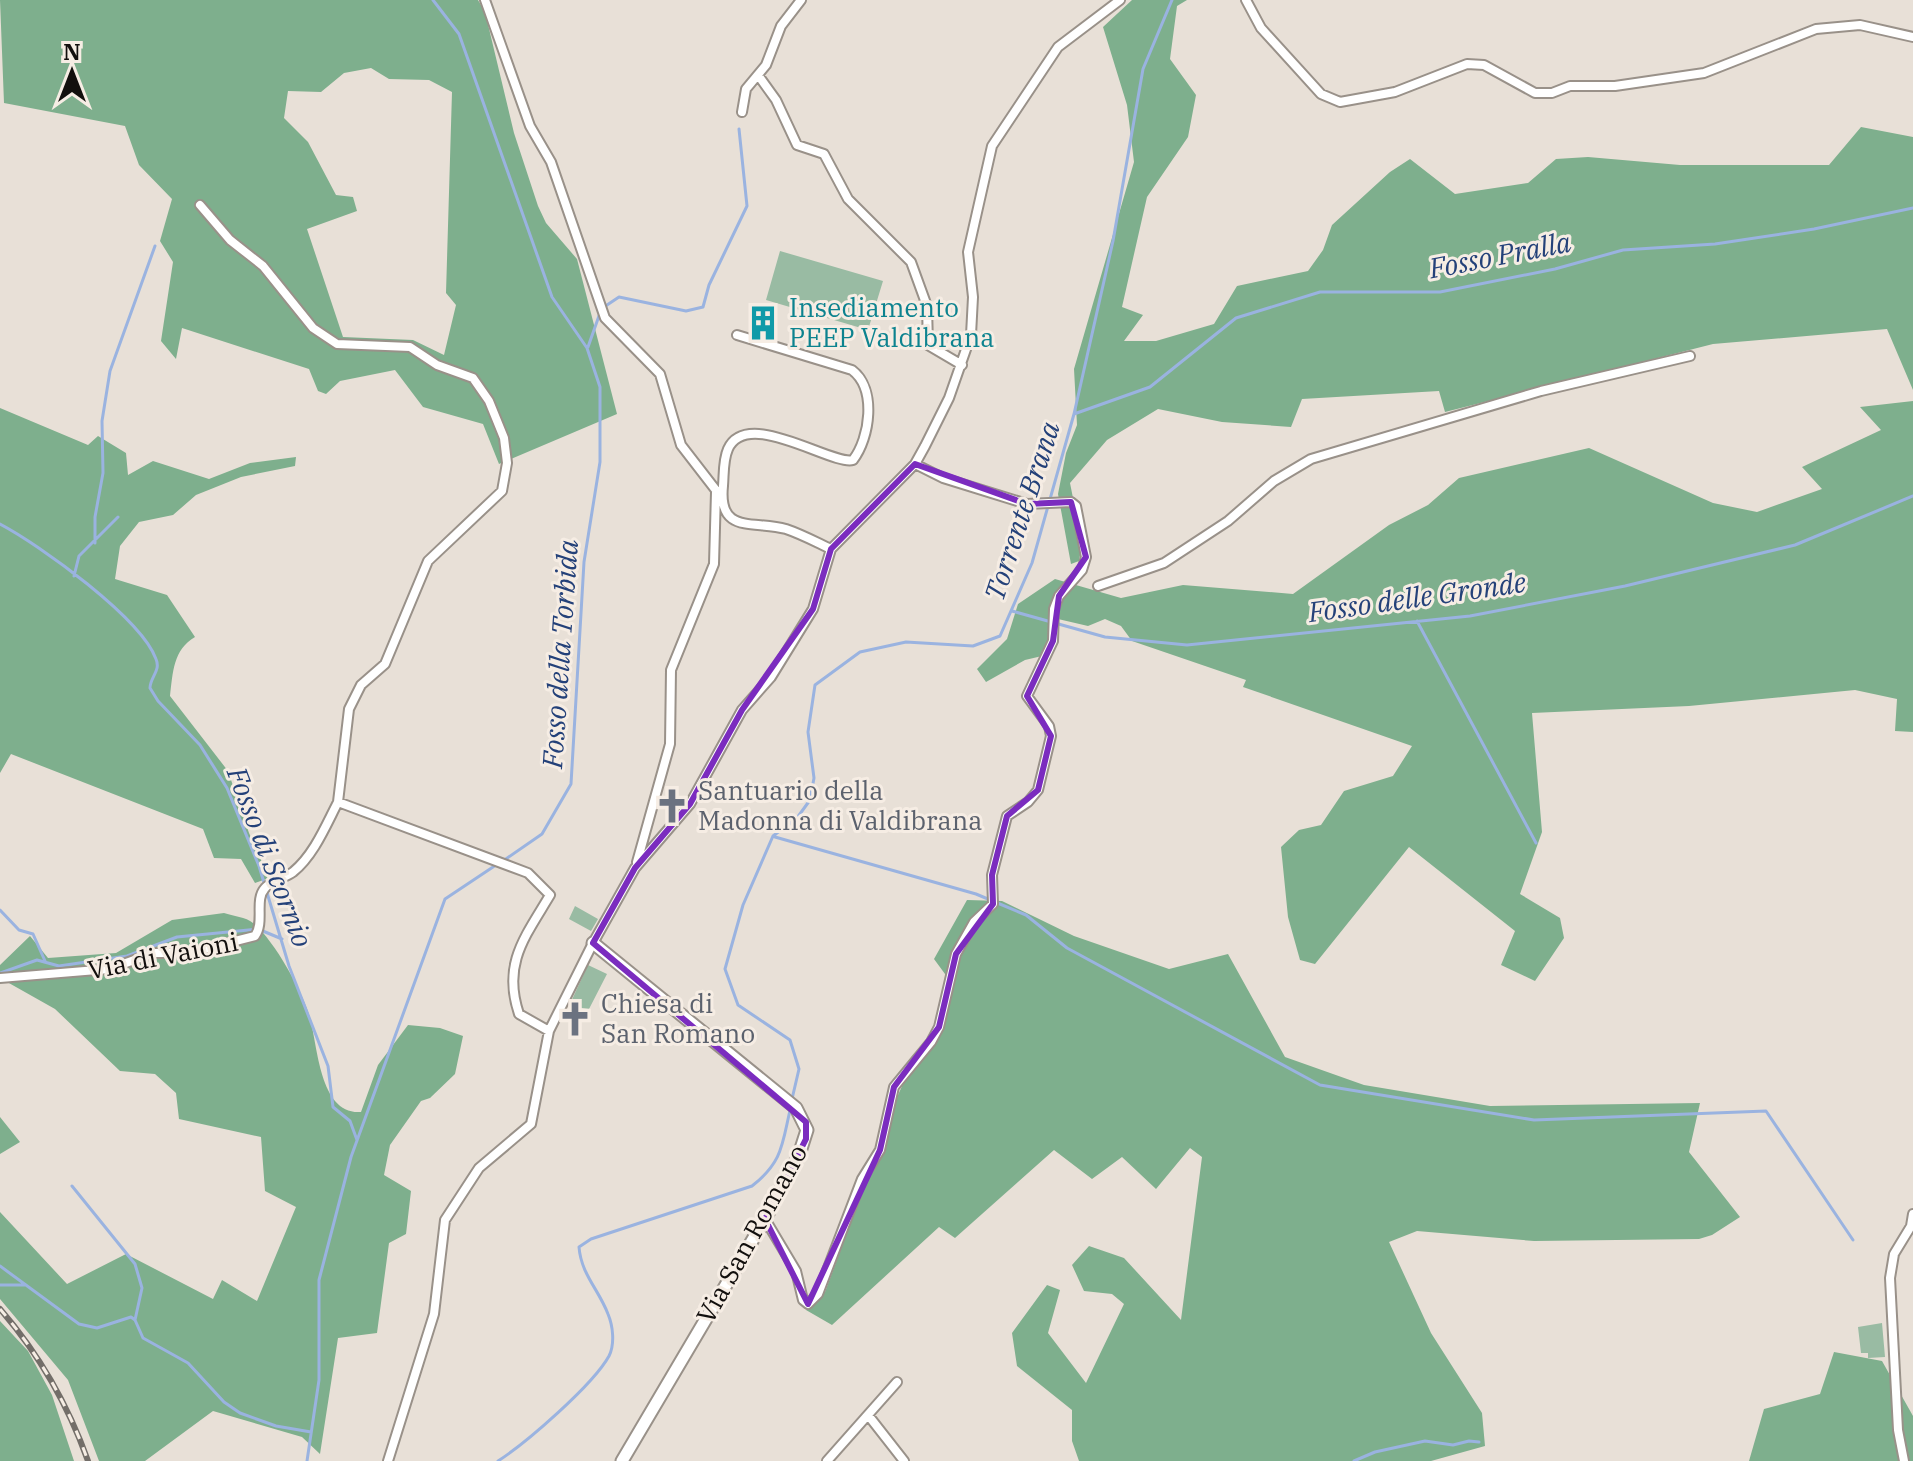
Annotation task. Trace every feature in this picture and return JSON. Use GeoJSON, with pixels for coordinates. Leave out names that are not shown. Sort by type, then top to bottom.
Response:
{"type":"FeatureCollection","features":[{"type":"Feature","properties":{"kind":"street"},"geometry":{"type":"LineString","coordinates":[[485,0],[530,126],[556,175],[605,318],[660,374],[681,445],[719,495],[724,512],[735,520],[786,529],[831,549]]}},
{"type":"Feature","properties":{"kind":"street"},"geometry":{"type":"LineString","coordinates":[[742,112],[746,89],[758,75],[781,26],[801,0]]}},
{"type":"Feature","properties":{"kind":"street"},"geometry":{"type":"LineString","coordinates":[[388,1461],[434,1314],[445,1220],[479,1168],[531,1124],[549,1031],[593,943],[635,868],[690,804],[742,710],[771,677],[813,609],[831,549],[915,464],[962,365],[973,321],[968,252],[992,146],[1058,47],[1120,0]]}},
{"type":"Feature","properties":{"kind":"street"},"geometry":{"type":"LineString","coordinates":[[1246,0],[1261,28],[1321,94],[1340,102],[1395,92],[1467,64],[1484,65],[1535,93],[1552,93],[1570,86],[1615,86],[1704,73],[1816,29],[1860,25],[1913,37]]}},
{"type":"Feature","properties":{"kind":"street"},"geometry":{"type":"LineString","coordinates":[[758,75],[776,100],[797,145],[824,154],[848,199],[911,262],[927,306],[928,345],[962,365]]}},
{"type":"Feature","properties":{"kind":"street","name":"Via di Vaioni"},"geometry":{"type":"LineString","coordinates":[[0,978],[50,977],[109,969],[154,953],[188,953],[255,936],[261,927],[261,895],[265,887],[294,871],[303,861],[338,802],[349,709],[361,685],[385,664],[428,561],[502,491],[507,463],[504,438],[489,401],[473,378],[397,344],[337,344],[326,338],[313,328],[263,266],[230,240],[200,205]]}},
{"type":"Feature","properties":{"kind":"street"},"geometry":{"type":"LineString","coordinates":[[635,868],[670,744],[671,670],[714,564],[719,495],[728,449],[740,438],[770,436],[791,439],[849,462],[861,449],[869,423],[869,411],[854,371],[737,335]]}},
{"type":"Feature","properties":{"kind":"street"},"geometry":{"type":"LineString","coordinates":[[1098,586],[1164,563],[1228,521],[1274,481],[1311,459],[1541,391],[1690,356]]}},
{"type":"Feature","properties":{"kind":"street"},"geometry":{"type":"LineString","coordinates":[[765,1219],[796,1271],[803,1300],[808,1304],[818,1294],[862,1179],[880,1150],[894,1087],[923,1053],[939,1027],[956,954],[974,922],[993,904],[995,856],[1007,816],[1028,802],[1038,790],[1051,736],[1049,726],[1027,696],[1053,641],[1054,609],[1059,596],[1082,570],[1088,550],[1079,514],[1071,502],[1027,504],[943,478],[915,464]]}},
{"type":"Feature","properties":{"kind":"street"},"geometry":{"type":"LineString","coordinates":[[338,802],[528,873],[550,895],[516,951],[511,990],[519,1014],[549,1031]]}},
{"type":"Feature","properties":{"kind":"street","name":"Via San Romano"},"geometry":{"type":"LineString","coordinates":[[593,943],[796,1108],[806,1122],[806,1139],[765,1219],[622,1461]]}},
{"type":"Feature","properties":{"kind":"street"},"geometry":{"type":"LineString","coordinates":[[1904,1461],[1898,1430],[1890,1278],[1894,1254],[1911,1226],[1913,1214]]}},
{"type":"Feature","properties":{"kind":"street"},"geometry":{"type":"LineString","coordinates":[[827,1461],[897,1382]]}},
{"type":"Feature","properties":{"kind":"street"},"geometry":{"type":"LineString","coordinates":[[868,1415],[904,1461]]}},
{"type":"Feature","properties":{"kind":"highlighted area"},"geometry":{"type":"Polygon","coordinates":[[[915,464],[1027,504],[1071,502],[1086,557],[1059,596],[1053,641],[1027,696],[1051,736],[1038,790],[1007,816],[992,875],[993,904],[956,954],[939,1027],[894,1087],[880,1150],[808,1304],[765,1219],[806,1139],[806,1122],[593,943],[635,868],[690,804],[742,710],[813,609],[831,549],[915,464]]]}},
{"type":"Feature","properties":{"kind":"green space"},"geometry":{"type":"Polygon","coordinates":[[[0,0],[478,0],[485,12],[514,133],[538,206],[546,223],[577,259],[617,414],[499,464],[483,424],[423,407],[395,370],[340,381],[326,394],[318,391],[309,369],[182,328],[176,359],[161,341],[173,262],[160,241],[172,199],[139,165],[125,126],[4,103],[0,0]],[[371,68],[344,73],[321,92],[288,91],[284,118],[308,142],[336,195],[353,197],[357,211],[307,229],[343,337],[413,340],[444,355],[456,305],[446,293],[452,92],[429,80],[389,79],[371,68]]]}},
{"type":"Feature","properties":{"kind":"green space"},"geometry":{"type":"Polygon","coordinates":[[[1132,0],[1187,0],[1177,6],[1170,59],[1196,95],[1188,137],[1147,197],[1122,307],[1143,315],[1124,341],[1156,341],[1214,324],[1237,286],[1308,271],[1323,250],[1332,225],[1390,172],[1410,159],[1455,194],[1528,183],[1556,159],[1588,157],[1680,165],[1829,165],[1861,127],[1913,137],[1913,390],[1887,329],[1713,344],[1445,412],[1439,391],[1302,399],[1291,427],[1222,422],[1158,409],[1107,440],[1070,483],[1082,543],[1079,561],[1071,564],[1058,494],[1066,453],[1077,425],[1074,369],[1134,162],[1127,105],[1103,27],[1132,0]]]}},
{"type":"Feature","properties":{"kind":"green space"},"geometry":{"type":"Polygon","coordinates":[[[780,251],[883,281],[868,330],[766,300],[780,251]]]}},
{"type":"Feature","properties":{"kind":"green space"},"geometry":{"type":"Polygon","coordinates":[[[1913,401],[1913,732],[1895,731],[1897,699],[1855,690],[1689,706],[1532,713],[1542,832],[1520,894],[1560,918],[1564,938],[1535,981],[1501,965],[1515,931],[1409,847],[1315,964],[1300,960],[1288,917],[1281,847],[1299,830],[1321,825],[1344,791],[1393,776],[1412,746],[1243,687],[1246,680],[1132,641],[1121,626],[1105,619],[1088,626],[1058,619],[1042,656],[1025,660],[986,682],[977,669],[1007,639],[1018,604],[1055,579],[1121,598],[1183,585],[1293,594],[1389,525],[1428,505],[1459,478],[1589,448],[1713,503],[1757,512],[1822,489],[1802,467],[1881,430],[1860,407],[1913,401]]]}},
{"type":"Feature","properties":{"kind":"green space"},"geometry":{"type":"Polygon","coordinates":[[[0,408],[88,445],[98,436],[126,453],[128,475],[153,461],[209,479],[250,463],[296,457],[295,466],[241,477],[196,495],[173,515],[139,522],[120,546],[115,579],[167,595],[195,637],[178,655],[170,696],[228,771],[249,833],[269,878],[255,883],[241,859],[214,858],[203,829],[11,754],[0,773],[0,408]]]}},
{"type":"Feature","properties":{"kind":"green space"},"geometry":{"type":"Polygon","coordinates":[[[967,900],[1002,901],[1074,936],[1169,969],[1228,954],[1285,1057],[1364,1085],[1490,1106],[1700,1103],[1689,1152],[1740,1217],[1712,1235],[1699,1239],[1534,1241],[1417,1231],[1389,1242],[1431,1333],[1482,1413],[1485,1446],[1431,1461],[1079,1461],[1072,1441],[1072,1410],[1017,1366],[1012,1333],[1047,1285],[1060,1290],[1048,1333],[1086,1383],[1124,1304],[1112,1294],[1084,1291],[1072,1265],[1089,1246],[1124,1258],[1181,1320],[1202,1157],[1190,1148],[1156,1189],[1122,1157],[1092,1179],[1054,1150],[955,1238],[939,1227],[832,1325],[806,1310],[825,1292],[864,1187],[886,1148],[891,1111],[902,1086],[940,1031],[950,989],[945,974],[934,959],[967,900]]]}},
{"type":"Feature","properties":{"kind":"green space"},"geometry":{"type":"Polygon","coordinates":[[[575,906],[598,919],[591,931],[569,919],[575,906]]]}},
{"type":"Feature","properties":{"kind":"green space"},"geometry":{"type":"Polygon","coordinates":[[[224,913],[253,923],[270,941],[287,967],[310,1018],[323,1077],[337,1103],[347,1110],[361,1112],[378,1065],[408,1025],[440,1028],[463,1036],[455,1074],[430,1098],[421,1101],[390,1145],[384,1175],[411,1191],[406,1234],[389,1243],[377,1333],[338,1338],[320,1454],[302,1437],[213,1411],[145,1461],[99,1461],[68,1380],[0,1299],[0,1212],[67,1284],[126,1254],[213,1299],[222,1280],[257,1301],[296,1207],[265,1191],[261,1137],[179,1119],[176,1093],[155,1074],[120,1071],[55,1009],[0,978],[0,965],[30,936],[48,958],[116,953],[172,920],[224,913]]]}},
{"type":"Feature","properties":{"kind":"green space"},"geometry":{"type":"Polygon","coordinates":[[[588,965],[607,974],[589,1009],[569,1006],[588,965]]]}},
{"type":"Feature","properties":{"kind":"green space"},"geometry":{"type":"Polygon","coordinates":[[[0,1117],[20,1142],[0,1154],[0,1117]]]}},
{"type":"Feature","properties":{"kind":"green space"},"geometry":{"type":"Polygon","coordinates":[[[0,1321],[28,1351],[52,1395],[74,1461],[0,1461],[0,1321]]]}},
{"type":"Feature","properties":{"kind":"green space"},"geometry":{"type":"Polygon","coordinates":[[[1882,1323],[1885,1357],[1868,1358],[1868,1353],[1861,1353],[1858,1327],[1882,1323]]]}},
{"type":"Feature","properties":{"kind":"green space"},"geometry":{"type":"Polygon","coordinates":[[[1834,1352],[1882,1361],[1913,1416],[1913,1461],[1749,1461],[1764,1409],[1820,1394],[1834,1352]]]}},
{"type":"Feature","properties":{"kind":"waterway","name":"Fosso della Torbida"},"geometry":{"type":"LineString","coordinates":[[433,0],[459,34],[552,297],[587,348],[600,387],[600,462],[584,562],[571,784],[542,834],[503,861]]}},
{"type":"Feature","properties":{"kind":"waterway","name":"Torrente Brana"},"geometry":{"type":"LineString","coordinates":[[792,1099],[799,1069],[790,1040],[738,1005],[725,969],[743,905],[773,836],[797,818],[810,800],[814,778],[808,732],[815,685],[860,652],[906,642],[973,646],[1000,636],[1032,563],[1074,414],[1113,241],[1143,69],[1172,0]]}},
{"type":"Feature","properties":{"kind":"waterway"},"geometry":{"type":"LineString","coordinates":[[604,307],[619,297],[686,311],[703,307],[709,285],[747,206],[739,129]]}},
{"type":"Feature","properties":{"kind":"waterway","name":"Fosso Pralla"},"geometry":{"type":"LineString","coordinates":[[1074,414],[1150,387],[1236,318],[1320,292],[1440,292],[1555,269],[1623,250],[1715,244],[1814,229],[1913,208]]}},
{"type":"Feature","properties":{"kind":"waterway"},"geometry":{"type":"LineString","coordinates":[[95,543],[95,517],[103,473],[102,421],[110,371],[155,246]]}},
{"type":"Feature","properties":{"kind":"waterway"},"geometry":{"type":"LineString","coordinates":[[588,347],[600,313]]}},
{"type":"Feature","properties":{"kind":"waterway","name":"Fosso delle Gronde"},"geometry":{"type":"LineString","coordinates":[[1012,611],[1105,637],[1187,645],[1470,616],[1625,586],[1795,545],[1913,496]]}},
{"type":"Feature","properties":{"kind":"waterway"},"geometry":{"type":"LineString","coordinates":[[74,576],[79,556],[118,517]]}},
{"type":"Feature","properties":{"kind":"waterway","name":"Fosso di Scornio"},"geometry":{"type":"LineString","coordinates":[[0,524],[87,584],[147,642],[157,663],[150,688],[158,701],[200,745],[227,788],[259,866],[289,966],[328,1066],[333,1107],[350,1121],[357,1140]]}},
{"type":"Feature","properties":{"kind":"waterway"},"geometry":{"type":"LineString","coordinates":[[1417,621],[1536,843]]}},
{"type":"Feature","properties":{"kind":"waterway"},"geometry":{"type":"LineString","coordinates":[[775,837],[976,894],[1026,915],[1067,948],[1320,1085],[1534,1120],[1766,1111],[1853,1240]]}},
{"type":"Feature","properties":{"kind":"waterway","name":"Fosso della Torbida"},"geometry":{"type":"LineString","coordinates":[[307,1461],[319,1380],[319,1280],[351,1157],[445,899],[496,865]]}},
{"type":"Feature","properties":{"kind":"waterway"},"geometry":{"type":"LineString","coordinates":[[0,910],[19,930],[33,934],[45,961]]}},
{"type":"Feature","properties":{"kind":"waterway"},"geometry":{"type":"LineString","coordinates":[[0,973],[37,960],[59,966],[127,956],[177,937],[258,929],[282,939]]}},
{"type":"Feature","properties":{"kind":"waterway","name":"Torrente Brana"},"geometry":{"type":"LineString","coordinates":[[498,1461],[541,1428],[574,1397],[601,1368],[611,1351],[613,1335],[610,1319],[583,1265],[579,1247],[591,1239],[752,1186],[776,1159],[791,1106]]}},
{"type":"Feature","properties":{"kind":"waterway"},"geometry":{"type":"LineString","coordinates":[[72,1186],[135,1264],[142,1288],[135,1320],[143,1338],[188,1363],[224,1402],[240,1413],[276,1426],[311,1432]]}},
{"type":"Feature","properties":{"kind":"waterway"},"geometry":{"type":"LineString","coordinates":[[0,1266],[79,1324],[97,1328],[131,1317],[135,1320]]}},
{"type":"Feature","properties":{"kind":"waterway"},"geometry":{"type":"LineString","coordinates":[[0,1285],[24,1285]]}},
{"type":"Feature","properties":{"kind":"waterway"},"geometry":{"type":"LineString","coordinates":[[1354,1461],[1375,1452],[1425,1441],[1453,1445],[1479,1442]]}},
{"type":"Feature","properties":{"kind":"railway"},"geometry":{"type":"LineString","coordinates":[[0,1309],[51,1381],[88,1461]]}},
{"type":"Feature","properties":{"kind":"place","name":"Insediamento PEEP Valdibrana"},"geometry":{"type":"Point","coordinates":[763,323]}},
{"type":"Feature","properties":{"kind":"place","name":"Santuario della Madonna di Valdibrana"},"geometry":{"type":"Point","coordinates":[672,806]}},
{"type":"Feature","properties":{"kind":"place","name":"Chiesa di San Romano"},"geometry":{"type":"Point","coordinates":[575,1019]}}]}
